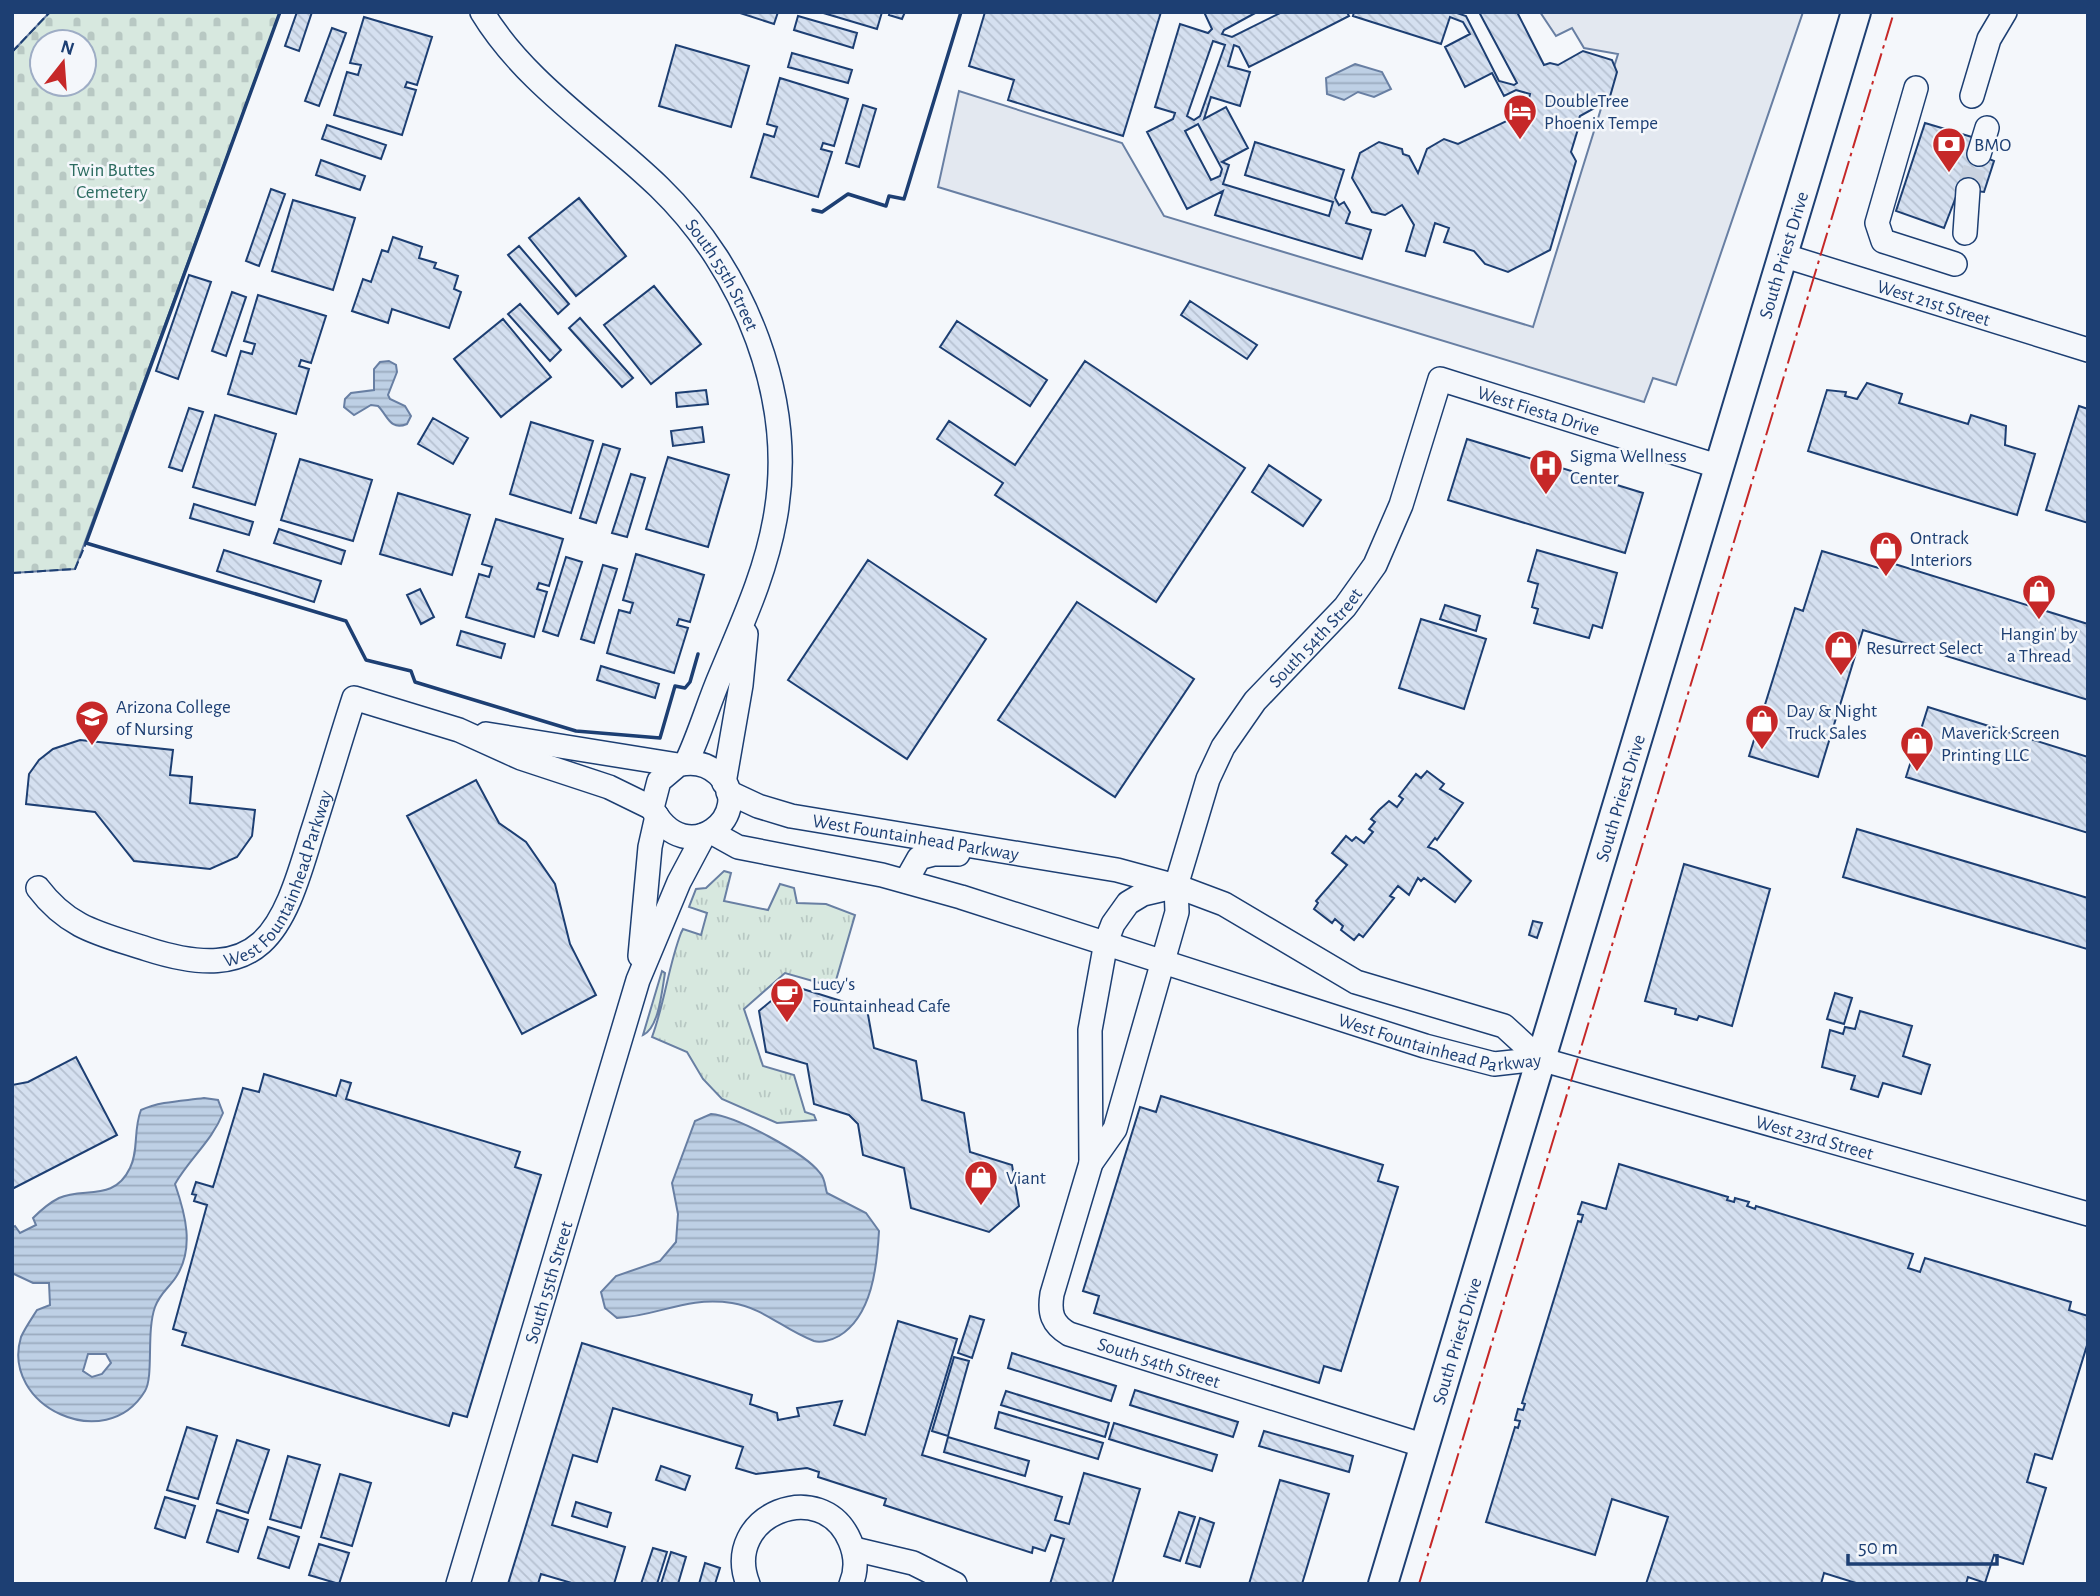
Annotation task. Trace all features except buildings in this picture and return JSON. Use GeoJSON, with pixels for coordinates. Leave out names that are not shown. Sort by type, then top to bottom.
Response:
{"type":"FeatureCollection","features":[{"type":"Feature","properties":{"kind":"main road","name":"South Priest Drive"},"geometry":{"type":"LineString","coordinates":[[1383,1584],[1717,466],[1856,12]]}},
{"type":"Feature","properties":{"kind":"street","name":"South 55th Street"},"geometry":{"type":"LineString","coordinates":[[482,12],[501,39],[538,79],[678,206],[721,262],[741,300],[759,346],[771,389],[780,458],[773,527],[748,616],[682,764]]}},
{"type":"Feature","properties":{"kind":"street"},"geometry":{"type":"LineString","coordinates":[[1972,96],[1989,39],[2005,12]]}},
{"type":"Feature","properties":{"kind":"street"},"geometry":{"type":"LineString","coordinates":[[1916,88],[1877,223],[1883,241],[1955,264]]}},
{"type":"Feature","properties":{"kind":"street"},"geometry":{"type":"LineString","coordinates":[[1979,154],[1987,128]]}},
{"type":"Feature","properties":{"kind":"street"},"geometry":{"type":"LineString","coordinates":[[1965,233],[1968,190]]}},
{"type":"Feature","properties":{"kind":"street","name":"West 21st Street"},"geometry":{"type":"LineString","coordinates":[[1782,255],[2088,350]]}},
{"type":"Feature","properties":{"kind":"street","name":"West Fiesta Drive"},"geometry":{"type":"LineString","coordinates":[[1440,379],[1717,466]]}},
{"type":"Feature","properties":{"kind":"street","name":"South 54th Street"},"geometry":{"type":"LineString","coordinates":[[1176,886],[1209,779],[1233,731],[1255,701],[1345,607],[1384,548],[1402,505],[1440,379]]}},
{"type":"Feature","properties":{"kind":"street","name":"South 55th Street"},"geometry":{"type":"LineString","coordinates":[[726,788],[748,616]]}},
{"type":"Feature","properties":{"kind":"street","name":"West Fountainhead Parkway"},"geometry":{"type":"LineString","coordinates":[[38,888],[63,916],[90,931],[190,961],[232,958],[266,939],[286,912],[354,698],[459,730],[520,758],[610,787],[655,812]]}},
{"type":"Feature","properties":{"kind":"street","name":"West Fountainhead Parkway"},"geometry":{"type":"LineString","coordinates":[[459,730],[682,764]]}},
{"type":"Feature","properties":{"kind":"street"},"geometry":{"type":"LineString","coordinates":[[682,764],[709,767],[726,788],[726,814],[708,834],[695,838],[676,835],[655,812],[659,781],[682,764]]}},
{"type":"Feature","properties":{"kind":"street","name":"West Fountainhead Parkway"},"geometry":{"type":"LineString","coordinates":[[726,788],[758,806],[790,816],[1132,873],[1176,886],[1224,904],[1356,982],[1504,1026],[1540,1059]]}},
{"type":"Feature","properties":{"kind":"street","name":"South 55th Street"},"geometry":{"type":"LineString","coordinates":[[638,980],[655,812]]}},
{"type":"Feature","properties":{"kind":"street","name":"South 55th Street"},"geometry":{"type":"LineString","coordinates":[[457,1584],[638,980],[679,882],[708,834]]}},
{"type":"Feature","properties":{"kind":"street","name":"West Fountainhead Parkway"},"geometry":{"type":"LineString","coordinates":[[708,834],[738,847],[906,881],[1106,942],[1402,1038],[1494,1064],[1540,1059]]}},
{"type":"Feature","properties":{"kind":"street"},"geometry":{"type":"LineString","coordinates":[[906,881],[919,858],[927,854],[967,855],[999,849]]}},
{"type":"Feature","properties":{"kind":"street"},"geometry":{"type":"LineString","coordinates":[[1106,942],[1118,916],[1128,903],[1143,894],[1176,886],[1177,912],[1162,961]]}},
{"type":"Feature","properties":{"kind":"street","name":"South 54th Street"},"geometry":{"type":"LineString","coordinates":[[1106,942],[1090,1030],[1091,1163],[1052,1294],[1051,1316],[1058,1327],[1069,1334],[1424,1446]]}},
{"type":"Feature","properties":{"kind":"street","name":"South 54th Street"},"geometry":{"type":"LineString","coordinates":[[1091,1163],[1115,1129],[1162,961]]}},
{"type":"Feature","properties":{"kind":"street","name":"West 23rd Street"},"geometry":{"type":"LineString","coordinates":[[1540,1059],[2088,1214]]}},
{"type":"Feature","properties":{"kind":"street"},"geometry":{"type":"LineString","coordinates":[[748,1584],[743,1563],[751,1535],[765,1518],[787,1508],[815,1509],[827,1515],[848,1535],[855,1563],[851,1584]]}},
{"type":"Feature","properties":{"kind":"street"},"geometry":{"type":"LineString","coordinates":[[853,1549],[913,1563],[955,1584]]}},
{"type":"Feature","properties":{"kind":"green space","name":"Twin Buttes Cemetery"},"geometry":{"type":"Polygon","coordinates":[[[50,12],[280,12],[75,569],[12,573],[12,52],[28,35],[28,98],[98,98],[98,28],[35,28],[50,12]]]}},
{"type":"Feature","properties":{"kind":"green space"},"geometry":{"type":"Polygon","coordinates":[[[724,871],[731,873],[724,901],[768,910],[780,884],[794,888],[797,903],[826,904],[855,915],[834,987],[785,973],[744,1009],[763,1066],[794,1075],[805,1112],[814,1115],[816,1120],[777,1123],[722,1099],[703,1079],[687,1052],[652,1037],[681,933],[683,929],[701,935],[707,913],[689,907],[696,889],[706,888],[724,871]]]}},
{"type":"Feature","properties":{"kind":"green space"},"geometry":{"type":"Polygon","coordinates":[[[662,971],[665,973],[656,1017],[653,1025],[643,1035],[662,971]]]}},
{"type":"Feature","properties":{"kind":"shaded area"},"geometry":{"type":"Polygon","coordinates":[[[1540,12],[1803,12],[1676,385],[1653,378],[1644,402],[938,187],[959,91],[1122,143],[1164,216],[1533,327],[1618,54],[1584,48],[1572,28],[1556,36],[1540,12]]]}},
{"type":"Feature","properties":{"kind":"water"},"geometry":{"type":"Polygon","coordinates":[[[1355,64],[1382,72],[1391,89],[1374,97],[1358,92],[1344,100],[1327,94],[1326,78],[1355,64]]]}},
{"type":"Feature","properties":{"kind":"water"},"geometry":{"type":"Polygon","coordinates":[[[389,361],[396,365],[397,372],[388,395],[390,399],[405,406],[411,416],[407,424],[401,426],[393,424],[378,406],[371,405],[354,415],[344,407],[345,399],[351,393],[374,390],[374,369],[380,362],[389,361]]]}},
{"type":"Feature","properties":{"kind":"water"},"geometry":{"type":"Polygon","coordinates":[[[204,1098],[218,1100],[223,1113],[213,1132],[175,1184],[185,1219],[187,1242],[182,1266],[159,1298],[152,1317],[149,1375],[145,1391],[128,1410],[106,1420],[83,1421],[60,1414],[41,1402],[26,1384],[19,1362],[24,1330],[37,1310],[50,1305],[49,1283],[33,1283],[12,1273],[12,1228],[15,1226],[20,1233],[36,1225],[33,1218],[59,1198],[107,1190],[123,1179],[133,1161],[141,1110],[164,1103],[204,1098]],[[88,1354],[83,1371],[92,1377],[102,1374],[111,1363],[106,1354],[88,1354]]]}},
{"type":"Feature","properties":{"kind":"water"},"geometry":{"type":"Polygon","coordinates":[[[711,1114],[753,1128],[786,1146],[822,1175],[827,1193],[866,1213],[879,1231],[871,1290],[859,1316],[839,1336],[827,1341],[814,1341],[764,1314],[732,1303],[701,1302],[617,1318],[605,1308],[601,1292],[616,1276],[660,1261],[676,1242],[678,1214],[672,1183],[695,1121],[711,1114]]]}},
{"type":"Feature","properties":{"kind":"tunnel"},"geometry":{"type":"LineString","coordinates":[[1968,190],[1979,154]]}},
{"type":"Feature","properties":{"kind":"fence"},"geometry":{"type":"LineString","coordinates":[[12,52],[50,12]]}},
{"type":"Feature","properties":{"kind":"fence"},"geometry":{"type":"LineString","coordinates":[[12,573],[75,569],[86,543]]}},
{"type":"Feature","properties":{"kind":"wall"},"geometry":{"type":"LineString","coordinates":[[280,12],[86,543],[346,621],[366,660],[411,671],[415,682],[576,731],[660,738],[675,686],[685,688],[690,682],[698,654]]}},
{"type":"Feature","properties":{"kind":"wall"},"geometry":{"type":"LineString","coordinates":[[813,210],[822,212],[848,194],[886,206],[889,196],[904,199],[961,12]]}},
{"type":"Feature","properties":{"kind":"power"},"geometry":{"type":"LineString","coordinates":[[1419,1584],[1894,12]]}},
{"type":"Feature","properties":{"kind":"place","name":"DoubleTree Phoenix Tempe"},"geometry":{"type":"Point","coordinates":[1520,141]}},
{"type":"Feature","properties":{"kind":"place","name":"BMO"},"geometry":{"type":"Point","coordinates":[1949,174]}},
{"type":"Feature","properties":{"kind":"place","name":"Sigma Wellness Center"},"geometry":{"type":"Point","coordinates":[1546,496]}},
{"type":"Feature","properties":{"kind":"place","name":"Ontrack Interiors"},"geometry":{"type":"Point","coordinates":[1886,578]}},
{"type":"Feature","properties":{"kind":"place","name":"Hangin' by a Thread"},"geometry":{"type":"Point","coordinates":[2039,621]}},
{"type":"Feature","properties":{"kind":"place","name":"Resurrect Select"},"geometry":{"type":"Point","coordinates":[1841,677]}},
{"type":"Feature","properties":{"kind":"place","name":"Arizona College of Nursing"},"geometry":{"type":"Point","coordinates":[92,747]}},
{"type":"Feature","properties":{"kind":"place","name":"Day & Night Truck Sales"},"geometry":{"type":"Point","coordinates":[1762,751]}},
{"type":"Feature","properties":{"kind":"place","name":"Maverick Screen Printing LLC"},"geometry":{"type":"Point","coordinates":[1917,773]}},
{"type":"Feature","properties":{"kind":"place","name":"Lucy's Fountainhead Cafe"},"geometry":{"type":"Point","coordinates":[787,1024]}},
{"type":"Feature","properties":{"kind":"place","name":"Viant"},"geometry":{"type":"Point","coordinates":[981,1207]}}]}
